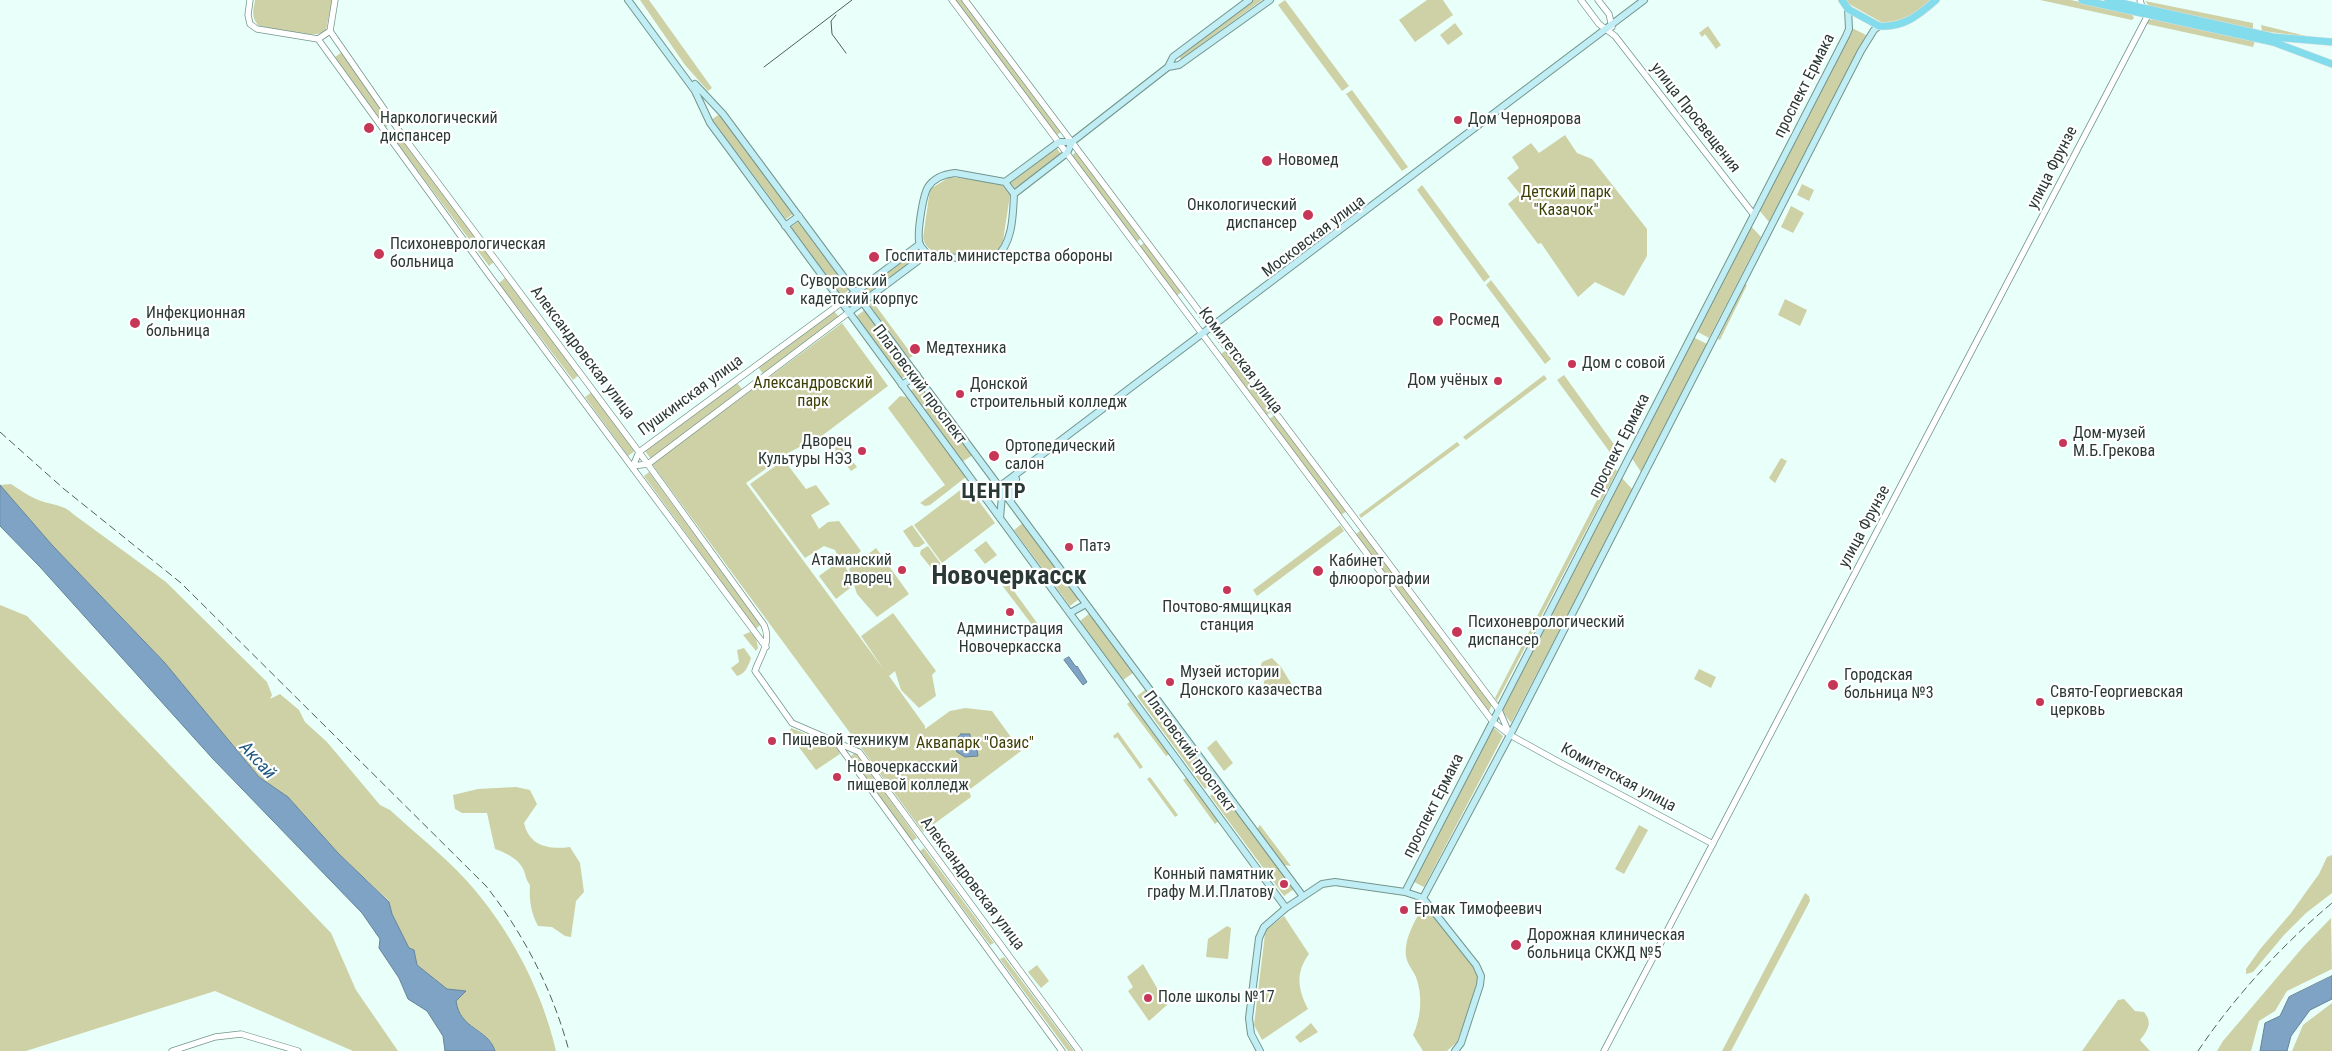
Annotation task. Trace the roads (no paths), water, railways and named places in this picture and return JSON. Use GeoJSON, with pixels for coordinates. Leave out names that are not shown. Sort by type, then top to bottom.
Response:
{"type":"FeatureCollection","features":[{"type":"Feature","properties":{"kind":"main road","name":"Платовский проспект"},"geometry":{"type":"LineString","coordinates":[[628,0],[695,91],[710,123],[848,314],[1286,908]]}},
{"type":"Feature","properties":{"kind":"main road","name":"Платовский проспект"},"geometry":{"type":"LineString","coordinates":[[633,0],[698,89],[723,114],[1302,895]]}},
{"type":"Feature","properties":{"kind":"main road"},"geometry":{"type":"LineString","coordinates":[[1014,194],[1067,153],[1072,142],[1168,67],[1173,57],[1249,0]]}},
{"type":"Feature","properties":{"kind":"main road"},"geometry":{"type":"LineString","coordinates":[[1168,67],[1179,66],[1270,0]]}},
{"type":"Feature","properties":{"kind":"main road","name":"Московская улица"},"geometry":{"type":"LineString","coordinates":[[1611,30],[1644,0]]}},
{"type":"Feature","properties":{"kind":"main road","name":"Московская улица"},"geometry":{"type":"LineString","coordinates":[[1012,504],[1009,492],[1010,483],[1213,328],[1651,0]]}},
{"type":"Feature","properties":{"kind":"main road"},"geometry":{"type":"LineString","coordinates":[[1842,0],[1848,9],[1879,26],[1892,26],[1911,20],[1936,0]]}},
{"type":"Feature","properties":{"kind":"main road"},"geometry":{"type":"LineString","coordinates":[[2082,0],[2273,42],[2332,64]]}},
{"type":"Feature","properties":{"kind":"main road"},"geometry":{"type":"LineString","coordinates":[[2108,0],[2141,4],[2273,37],[2332,42]]}},
{"type":"Feature","properties":{"kind":"main road","name":"проспект Ермака"},"geometry":{"type":"LineString","coordinates":[[1405,892],[1846,36],[1849,29],[1848,9]]}},
{"type":"Feature","properties":{"kind":"main road","name":"проспект Ермака"},"geometry":{"type":"LineString","coordinates":[[1423,898],[1510,735],[1853,66],[1870,36],[1879,26]]}},
{"type":"Feature","properties":{"kind":"main road"},"geometry":{"type":"LineString","coordinates":[[1005,182],[1059,142],[1072,142]]}},
{"type":"Feature","properties":{"kind":"main road"},"geometry":{"type":"LineString","coordinates":[[955,173],[1005,182],[1014,194],[1013,215],[1008,237],[1003,250],[995,258],[965,259],[927,254],[920,244],[920,227],[926,194],[928,187],[934,180],[946,174],[955,173]]}},
{"type":"Feature","properties":{"kind":"main road"},"geometry":{"type":"LineString","coordinates":[[785,226],[799,216]]}},
{"type":"Feature","properties":{"kind":"main road","name":"Пушкинская улица"},"geometry":{"type":"LineString","coordinates":[[841,303],[920,244]]}},
{"type":"Feature","properties":{"kind":"main road","name":"Пушкинская улица"},"geometry":{"type":"LineString","coordinates":[[848,314],[927,254]]}},
{"type":"Feature","properties":{"kind":"main road","name":"Московская улица"},"geometry":{"type":"LineString","coordinates":[[1001,490],[1003,484],[1008,480],[1204,335]]}},
{"type":"Feature","properties":{"kind":"main road"},"geometry":{"type":"LineString","coordinates":[[902,385],[917,375]]}},
{"type":"Feature","properties":{"kind":"main road"},"geometry":{"type":"LineString","coordinates":[[992,477],[999,481],[1008,480]]}},
{"type":"Feature","properties":{"kind":"main road"},"geometry":{"type":"LineString","coordinates":[[1000,518],[1001,490]]}},
{"type":"Feature","properties":{"kind":"main road"},"geometry":{"type":"LineString","coordinates":[[1070,613],[1086,604]]}},
{"type":"Feature","properties":{"kind":"main road"},"geometry":{"type":"LineString","coordinates":[[1260,1051],[1251,1034],[1249,1018],[1259,938],[1264,927],[1302,895],[1322,884],[1335,882],[1405,892],[1423,898],[1476,964],[1481,976],[1461,1043],[1455,1051]]}},
{"type":"Feature","properties":{"kind":"street"},"geometry":{"type":"LineString","coordinates":[[250,0],[248,15],[250,24],[257,29],[318,39],[330,31],[334,0]]}},
{"type":"Feature","properties":{"kind":"street","name":"Комитетская улица"},"geometry":{"type":"LineString","coordinates":[[952,0],[1493,722],[1510,735],[1713,844]]}},
{"type":"Feature","properties":{"kind":"street","name":"Комитетская улица"},"geometry":{"type":"LineString","coordinates":[[966,0],[1499,710],[1510,735]]}},
{"type":"Feature","properties":{"kind":"street","name":"улица Просвещения"},"geometry":{"type":"LineString","coordinates":[[1581,0],[1599,24],[1611,30],[1754,215]]}},
{"type":"Feature","properties":{"kind":"street","name":"улица Просвещения"},"geometry":{"type":"LineString","coordinates":[[1598,0],[1609,14],[1611,30]]}},
{"type":"Feature","properties":{"kind":"street","name":"улица Фрунзе"},"geometry":{"type":"LineString","coordinates":[[1604,1051],[2148,15]]}},
{"type":"Feature","properties":{"kind":"street","name":"Александровская улица"},"geometry":{"type":"LineString","coordinates":[[330,31],[404,138],[640,452],[764,625],[767,634],[766,647],[755,672],[767,690],[792,723],[859,752],[1079,1051]]}},
{"type":"Feature","properties":{"kind":"street"},"geometry":{"type":"LineString","coordinates":[[980,37],[988,31]]}},
{"type":"Feature","properties":{"kind":"street","name":"Александровская улица"},"geometry":{"type":"LineString","coordinates":[[318,39],[489,275],[766,647]]}},
{"type":"Feature","properties":{"kind":"street","name":"Пушкинская улица"},"geometry":{"type":"LineString","coordinates":[[633,466],[640,452],[841,303]]}},
{"type":"Feature","properties":{"kind":"street","name":"Пушкинская улица"},"geometry":{"type":"LineString","coordinates":[[633,466],[648,464],[848,314]]}},
{"type":"Feature","properties":{"kind":"street","name":"Александровская улица"},"geometry":{"type":"LineString","coordinates":[[837,743],[1062,1051]]}},
{"type":"Feature","properties":{"kind":"street"},"geometry":{"type":"LineString","coordinates":[[172,1051],[215,1037],[242,1034],[298,1051]]}},
{"type":"Feature","properties":{"kind":"water","name":"Аксай"},"geometry":{"type":"Polygon","coordinates":[[[0,485],[52,545],[165,663],[259,777],[288,797],[338,853],[389,902],[392,914],[409,948],[414,950],[417,965],[447,989],[466,991],[456,1001],[459,1011],[468,1024],[487,1038],[495,1051],[445,1051],[443,1036],[427,1011],[408,999],[399,978],[379,948],[380,939],[362,913],[213,759],[40,567],[0,526],[0,485]]]}},
{"type":"Feature","properties":{"kind":"water"},"geometry":{"type":"Polygon","coordinates":[[[1069,657],[1087,682],[1083,685],[1064,660],[1069,657]]]}},
{"type":"Feature","properties":{"kind":"water"},"geometry":{"type":"Polygon","coordinates":[[[961,734],[970,734],[970,739],[967,741],[976,744],[978,756],[965,757],[957,752],[955,742],[961,734]]]}},
{"type":"Feature","properties":{"kind":"water"},"geometry":{"type":"Polygon","coordinates":[[[2332,976],[2332,999],[2310,1010],[2291,1036],[2287,1051],[2260,1051],[2265,1023],[2280,1016],[2289,997],[2332,976]]]}},
{"type":"Feature","properties":{"kind":"tram line"},"geometry":{"type":"LineString","coordinates":[[764,67],[852,0]]}},
{"type":"Feature","properties":{"kind":"tram line"},"geometry":{"type":"LineString","coordinates":[[836,15],[831,21],[832,34],[846,53]]}},
{"type":"Feature","properties":{"kind":"railway"},"geometry":{"type":"LineString","coordinates":[[0,432],[64,489],[181,583],[486,886],[513,924],[536,964],[555,1007],[569,1051]]}},
{"type":"Feature","properties":{"kind":"railway"},"geometry":{"type":"LineString","coordinates":[[2198,1051],[2227,1011],[2260,972],[2313,919],[2332,903]]}},
{"type":"Feature","properties":{"kind":"place","name":"Дом Черноярова"},"geometry":{"type":"Point","coordinates":[1458,120]}},
{"type":"Feature","properties":{"kind":"place","name":"Наркологический диспансер"},"geometry":{"type":"Point","coordinates":[369,128]}},
{"type":"Feature","properties":{"kind":"place","name":"Новомед"},"geometry":{"type":"Point","coordinates":[1267,161]}},
{"type":"Feature","properties":{"kind":"place","name":"Онкологический диспансер"},"geometry":{"type":"Point","coordinates":[1308,215]}},
{"type":"Feature","properties":{"kind":"place","name":"Психоневрологическая больница"},"geometry":{"type":"Point","coordinates":[379,254]}},
{"type":"Feature","properties":{"kind":"place","name":"Госпиталь министерства обороны"},"geometry":{"type":"Point","coordinates":[874,257]}},
{"type":"Feature","properties":{"kind":"place","name":"Суворовский кадетский корпус"},"geometry":{"type":"Point","coordinates":[790,291]}},
{"type":"Feature","properties":{"kind":"place","name":"Росмед"},"geometry":{"type":"Point","coordinates":[1438,321]}},
{"type":"Feature","properties":{"kind":"place","name":"Инфекционная больница"},"geometry":{"type":"Point","coordinates":[135,323]}},
{"type":"Feature","properties":{"kind":"place","name":"Медтехника"},"geometry":{"type":"Point","coordinates":[915,349]}},
{"type":"Feature","properties":{"kind":"place","name":"Дом с совой"},"geometry":{"type":"Point","coordinates":[1572,364]}},
{"type":"Feature","properties":{"kind":"place","name":"Дом учёных"},"geometry":{"type":"Point","coordinates":[1498,381]}},
{"type":"Feature","properties":{"kind":"place","name":"Донской строительный колледж"},"geometry":{"type":"Point","coordinates":[960,394]}},
{"type":"Feature","properties":{"kind":"place","name":"Дом-музей М.Б.Грекова"},"geometry":{"type":"Point","coordinates":[2063,443]}},
{"type":"Feature","properties":{"kind":"place","name":"Дворец Культуры НЭЗ"},"geometry":{"type":"Point","coordinates":[862,451]}},
{"type":"Feature","properties":{"kind":"place","name":"Ортопедический салон"},"geometry":{"type":"Point","coordinates":[994,456]}},
{"type":"Feature","properties":{"kind":"place","name":"Патэ"},"geometry":{"type":"Point","coordinates":[1069,547]}},
{"type":"Feature","properties":{"kind":"place","name":"Атаманский дворец"},"geometry":{"type":"Point","coordinates":[902,570]}},
{"type":"Feature","properties":{"kind":"place","name":"Кабинет флюорографии"},"geometry":{"type":"Point","coordinates":[1318,571]}},
{"type":"Feature","properties":{"kind":"place","name":"Почтово-ямщицкая станция"},"geometry":{"type":"Point","coordinates":[1227,590]}},
{"type":"Feature","properties":{"kind":"place","name":"Администрация Новочеркасска"},"geometry":{"type":"Point","coordinates":[1010,612]}},
{"type":"Feature","properties":{"kind":"place","name":"Психоневрологический диспансер"},"geometry":{"type":"Point","coordinates":[1457,632]}},
{"type":"Feature","properties":{"kind":"place","name":"Музей истории Донского казачества"},"geometry":{"type":"Point","coordinates":[1170,682]}},
{"type":"Feature","properties":{"kind":"place","name":"Городская больница №3"},"geometry":{"type":"Point","coordinates":[1833,685]}},
{"type":"Feature","properties":{"kind":"place","name":"Свято-Георгиевская церковь"},"geometry":{"type":"Point","coordinates":[2040,702]}},
{"type":"Feature","properties":{"kind":"place","name":"Пищевой техникум"},"geometry":{"type":"Point","coordinates":[772,741]}},
{"type":"Feature","properties":{"kind":"place","name":"Новочеркасский пищевой колледж"},"geometry":{"type":"Point","coordinates":[837,777]}},
{"type":"Feature","properties":{"kind":"place","name":"Конный памятник графу М.И.Платову"},"geometry":{"type":"Point","coordinates":[1284,884]}},
{"type":"Feature","properties":{"kind":"place","name":"Ермак Тимофеевич"},"geometry":{"type":"Point","coordinates":[1404,910]}},
{"type":"Feature","properties":{"kind":"place","name":"Дорожная клиническая больница СКЖД №5"},"geometry":{"type":"Point","coordinates":[1516,945]}},
{"type":"Feature","properties":{"kind":"place","name":"Поле школы №17"},"geometry":{"type":"Point","coordinates":[1148,998]}},
{"type":"Feature","properties":{"kind":"district","name":"ЦЕНТР"},"geometry":{"type":"Point","coordinates":[994,493]}},
{"type":"Feature","properties":{"kind":"district","name":"Новочеркасск"},"geometry":{"type":"Point","coordinates":[1009,577]}},
{"type":"Feature","properties":{"kind":"park label","name":"Детский парк \"Казачок\""},"geometry":{"type":"Point","coordinates":[1566,202]}},
{"type":"Feature","properties":{"kind":"park label","name":"Александровский парк"},"geometry":{"type":"Point","coordinates":[813,393]}},
{"type":"Feature","properties":{"kind":"park label","name":"Аквапарк \"Оазис\""},"geometry":{"type":"Point","coordinates":[975,744]}}]}
